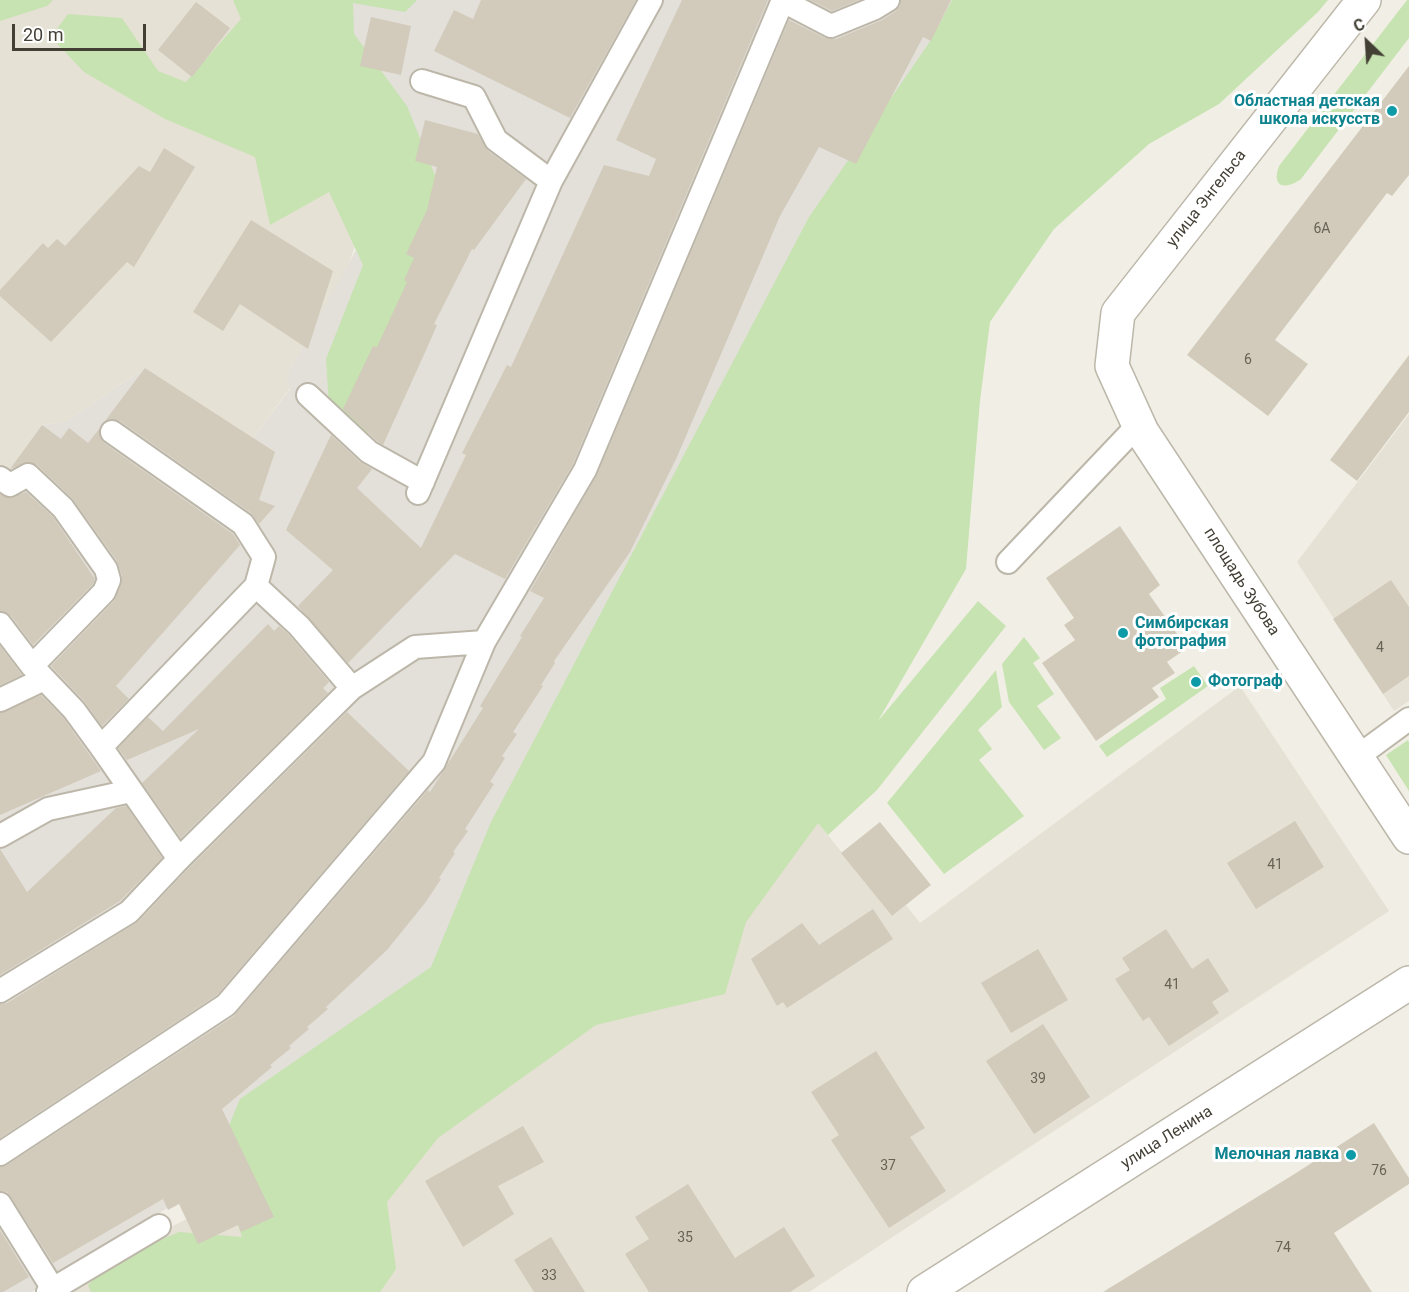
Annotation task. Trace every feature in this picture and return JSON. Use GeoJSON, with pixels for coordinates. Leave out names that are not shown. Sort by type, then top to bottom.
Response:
{"type":"FeatureCollection","features":[{"type":"Feature","properties":{"kind":"street","name":"улица Энгельса"},"geometry":{"type":"LineString","coordinates":[[1118,313],[1364,0]]}},
{"type":"Feature","properties":{"kind":"street","name":"площадь Зубова"},"geometry":{"type":"LineString","coordinates":[[1118,313],[1112,366],[1138,425],[1409,837]]}},
{"type":"Feature","properties":{"kind":"street","name":"улица Ленина"},"geometry":{"type":"LineString","coordinates":[[924,1292],[1409,983]]}},
{"type":"Feature","properties":{"kind":"lane"},"geometry":{"type":"LineString","coordinates":[[308,395],[369,452],[421,488],[551,181],[651,0]]}},
{"type":"Feature","properties":{"kind":"lane"},"geometry":{"type":"LineString","coordinates":[[0,1154],[226,1005],[434,762],[484,642],[585,470],[783,1],[831,26],[875,8],[888,0]]}},
{"type":"Feature","properties":{"kind":"lane"},"geometry":{"type":"LineString","coordinates":[[422,81],[474,97],[496,140],[551,181]]}},
{"type":"Feature","properties":{"kind":"lane"},"geometry":{"type":"LineString","coordinates":[[1008,562],[1138,425]]}},
{"type":"Feature","properties":{"kind":"lane"},"geometry":{"type":"LineString","coordinates":[[101,747],[256,586],[264,557],[243,524],[112,432]]}},
{"type":"Feature","properties":{"kind":"lane"},"geometry":{"type":"LineString","coordinates":[[0,478],[10,485],[28,475],[63,508],[106,569],[109,580],[104,591],[38,672],[0,700]]}},
{"type":"Feature","properties":{"kind":"lane"},"geometry":{"type":"LineString","coordinates":[[256,586],[299,626],[352,688]]}},
{"type":"Feature","properties":{"kind":"lane"},"geometry":{"type":"LineString","coordinates":[[0,624],[38,672],[74,710],[179,859]]}},
{"type":"Feature","properties":{"kind":"lane"},"geometry":{"type":"LineString","coordinates":[[0,991],[129,912],[179,859],[352,688],[416,647],[484,642]]}},
{"type":"Feature","properties":{"kind":"lane"},"geometry":{"type":"LineString","coordinates":[[1357,757],[1409,719]]}},
{"type":"Feature","properties":{"kind":"lane"},"geometry":{"type":"LineString","coordinates":[[0,836],[48,809],[131,791]]}},
{"type":"Feature","properties":{"kind":"lane"},"geometry":{"type":"LineString","coordinates":[[0,1204],[51,1290],[159,1226]]}},
{"type":"Feature","properties":{"kind":"shaded area"},"geometry":{"type":"Polygon","coordinates":[[[0,0],[278,0],[209,128],[366,212],[348,267],[286,377],[290,388],[253,438],[145,368],[65,422],[42,425],[8,472],[0,467],[0,0]]]}},
{"type":"Feature","properties":{"kind":"shaded area"},"geometry":{"type":"Polygon","coordinates":[[[338,0],[1004,0],[486,1010],[32,1292],[0,1292],[0,467],[8,472],[42,425],[65,422],[145,368],[253,438],[290,389],[286,377],[405,161],[338,0]]]}},
{"type":"Feature","properties":{"kind":"shaded area"},"geometry":{"type":"Polygon","coordinates":[[[1409,414],[1409,701],[1394,711],[1297,562],[1409,414]]]}},
{"type":"Feature","properties":{"kind":"shaded area"},"geometry":{"type":"Polygon","coordinates":[[[1240,686],[1389,911],[809,1292],[45,1292],[419,1099],[805,806],[892,916],[906,905],[920,923],[1240,686]]]}},
{"type":"Feature","properties":{"kind":"green space"},"geometry":{"type":"Polygon","coordinates":[[[0,0],[53,0],[47,6],[0,21],[0,0]]]}},
{"type":"Feature","properties":{"kind":"green space"},"geometry":{"type":"Polygon","coordinates":[[[233,0],[417,0],[405,12],[353,3],[354,34],[407,106],[447,205],[403,373],[358,449],[330,422],[326,359],[363,265],[329,192],[270,225],[255,157],[165,119],[84,72],[51,37],[68,14],[122,18],[158,71],[186,82],[241,19],[233,0]]]}},
{"type":"Feature","properties":{"kind":"green space"},"geometry":{"type":"Polygon","coordinates":[[[952,0],[1328,0],[1219,104],[1149,144],[1054,229],[990,322],[980,401],[966,569],[878,721],[978,601],[1006,626],[877,790],[828,835],[818,823],[746,922],[725,994],[596,1025],[438,1138],[387,1202],[396,1269],[380,1292],[91,1292],[88,1285],[112,1261],[179,1232],[242,1237],[216,1157],[240,1099],[431,967],[491,822],[809,217],[931,40],[952,0]]]}},
{"type":"Feature","properties":{"kind":"green space"},"geometry":{"type":"Polygon","coordinates":[[[1409,0],[1409,38],[1301,179],[1285,186],[1278,183],[1279,166],[1409,0]]]}},
{"type":"Feature","properties":{"kind":"green space"},"geometry":{"type":"Polygon","coordinates":[[[1024,637],[1040,658],[1033,663],[1054,694],[1037,706],[1061,738],[1044,750],[1009,702],[1002,664],[1024,637]]]}},
{"type":"Feature","properties":{"kind":"green space"},"geometry":{"type":"Polygon","coordinates":[[[1194,666],[1208,686],[1107,757],[1099,746],[1166,699],[1160,688],[1194,666]]]}},
{"type":"Feature","properties":{"kind":"green space"},"geometry":{"type":"Polygon","coordinates":[[[996,670],[1002,707],[978,730],[992,749],[979,760],[1024,816],[944,874],[887,803],[996,670]]]}},
{"type":"Feature","properties":{"kind":"green space"},"geometry":{"type":"Polygon","coordinates":[[[1408,740],[1409,742],[1409,791],[1386,755],[1408,740]]]}},
{"type":"Feature","properties":{"kind":"building"},"geometry":{"type":"Polygon","coordinates":[[[481,0],[636,0],[570,118],[434,51],[454,10],[473,19],[481,0]]]}},
{"type":"Feature","properties":{"kind":"building"},"geometry":{"type":"Polygon","coordinates":[[[682,0],[768,0],[573,464],[505,579],[455,554],[348,663],[298,606],[333,570],[286,530],[331,435],[360,462],[372,469],[357,488],[421,548],[466,455],[462,453],[507,365],[511,367],[604,165],[649,176],[656,159],[616,140],[682,0]]]}},
{"type":"Feature","properties":{"kind":"building"},"geometry":{"type":"Polygon","coordinates":[[[810,0],[859,0],[832,11],[810,0]]]}},
{"type":"Feature","properties":{"kind":"building"},"geometry":{"type":"Polygon","coordinates":[[[901,0],[951,0],[931,41],[923,37],[856,164],[819,147],[780,216],[677,457],[630,552],[554,661],[555,663],[541,685],[543,686],[513,732],[517,734],[502,756],[505,758],[490,782],[494,784],[465,829],[468,831],[453,852],[455,853],[439,878],[441,879],[387,950],[326,1007],[328,1009],[289,1046],[291,1048],[270,1065],[272,1067],[222,1109],[274,1217],[241,1232],[238,1225],[198,1244],[179,1204],[168,1210],[163,1199],[53,1263],[11,1197],[7,1192],[0,1191],[0,1167],[7,1165],[234,1016],[428,790],[430,792],[483,708],[480,706],[544,598],[530,591],[597,475],[789,20],[825,38],[836,39],[882,20],[896,11],[901,0]]]}},
{"type":"Feature","properties":{"kind":"building"},"geometry":{"type":"Polygon","coordinates":[[[196,2],[230,28],[192,77],[158,50],[196,2]]]}},
{"type":"Feature","properties":{"kind":"building"},"geometry":{"type":"Polygon","coordinates":[[[371,17],[411,26],[401,75],[360,66],[371,17]]]}},
{"type":"Feature","properties":{"kind":"building"},"geometry":{"type":"Polygon","coordinates":[[[1409,66],[1409,175],[1392,196],[1387,193],[1275,340],[1308,364],[1268,416],[1187,355],[1409,66]]]}},
{"type":"Feature","properties":{"kind":"building"},"geometry":{"type":"Polygon","coordinates":[[[425,120],[478,134],[488,151],[526,179],[474,250],[472,249],[434,324],[437,325],[383,445],[343,409],[373,346],[377,347],[407,282],[404,280],[414,258],[406,254],[427,210],[437,167],[415,161],[425,120]]]}},
{"type":"Feature","properties":{"kind":"building"},"geometry":{"type":"Polygon","coordinates":[[[164,148],[195,167],[134,267],[127,262],[51,342],[0,296],[0,290],[43,243],[48,248],[57,239],[65,246],[139,166],[150,172],[164,148]]]}},
{"type":"Feature","properties":{"kind":"building"},"geometry":{"type":"Polygon","coordinates":[[[251,220],[333,271],[308,349],[240,304],[223,331],[193,312],[251,220]]]}},
{"type":"Feature","properties":{"kind":"building"},"geometry":{"type":"Polygon","coordinates":[[[1409,355],[1409,412],[1357,481],[1330,460],[1409,355]]]}},
{"type":"Feature","properties":{"kind":"building"},"geometry":{"type":"Polygon","coordinates":[[[145,368],[275,452],[259,500],[275,506],[259,524],[251,513],[120,421],[113,419],[105,421],[145,368]]]}},
{"type":"Feature","properties":{"kind":"building"},"geometry":{"type":"Polygon","coordinates":[[[42,425],[61,439],[69,428],[88,443],[100,428],[100,437],[104,443],[233,534],[240,545],[116,686],[129,699],[102,726],[84,701],[51,666],[114,601],[122,576],[117,561],[72,498],[37,465],[29,462],[10,469],[42,425]]]}},
{"type":"Feature","properties":{"kind":"building"},"geometry":{"type":"Polygon","coordinates":[[[26,492],[53,517],[95,579],[93,584],[33,645],[11,616],[0,611],[0,494],[10,498],[26,492]]]}},
{"type":"Feature","properties":{"kind":"building","name":"Симбирская фотография"},"geometry":{"type":"Polygon","coordinates":[[[1120,526],[1160,585],[1149,594],[1187,648],[1167,662],[1175,673],[1152,688],[1159,697],[1096,741],[1042,663],[1075,640],[1064,625],[1074,618],[1046,578],[1120,526]]]}},
{"type":"Feature","properties":{"kind":"building"},"geometry":{"type":"Polygon","coordinates":[[[1391,580],[1409,607],[1409,676],[1383,694],[1333,619],[1391,580]]]}},
{"type":"Feature","properties":{"kind":"building"},"geometry":{"type":"Polygon","coordinates":[[[268,624],[274,631],[279,626],[289,635],[329,682],[323,688],[328,693],[181,838],[142,783],[199,729],[127,760],[118,748],[148,717],[163,731],[268,624]]]}},
{"type":"Feature","properties":{"kind":"building"},"geometry":{"type":"Polygon","coordinates":[[[0,646],[22,675],[0,685],[0,646]]]}},
{"type":"Feature","properties":{"kind":"building"},"geometry":{"type":"Polygon","coordinates":[[[41,695],[64,719],[101,771],[0,815],[0,713],[41,695]]]}},
{"type":"Feature","properties":{"kind":"building"},"geometry":{"type":"Polygon","coordinates":[[[347,712],[409,771],[217,995],[0,1138],[0,1004],[7,1003],[139,921],[189,868],[347,712]]]}},
{"type":"Feature","properties":{"kind":"building"},"geometry":{"type":"Polygon","coordinates":[[[126,806],[162,858],[120,901],[0,975],[0,849],[27,892],[116,808],[126,806]]]}},
{"type":"Feature","properties":{"kind":"building"},"geometry":{"type":"Polygon","coordinates":[[[1295,821],[1324,867],[1256,909],[1227,863],[1295,821]]]}},
{"type":"Feature","properties":{"kind":"building"},"geometry":{"type":"Polygon","coordinates":[[[880,822],[931,885],[892,916],[841,853],[880,822]]]}},
{"type":"Feature","properties":{"kind":"building"},"geometry":{"type":"Polygon","coordinates":[[[873,909],[893,939],[787,1008],[783,1002],[777,1006],[751,959],[802,923],[819,945],[873,909]]]}},
{"type":"Feature","properties":{"kind":"building"},"geometry":{"type":"Polygon","coordinates":[[[1166,929],[1192,969],[1208,958],[1229,991],[1212,1002],[1219,1013],[1169,1046],[1149,1017],[1143,1021],[1115,979],[1130,970],[1122,958],[1166,929]]]}},
{"type":"Feature","properties":{"kind":"building"},"geometry":{"type":"Polygon","coordinates":[[[1038,949],[1068,1000],[1011,1033],[981,983],[1038,949]]]}},
{"type":"Feature","properties":{"kind":"building"},"geometry":{"type":"Polygon","coordinates":[[[1043,1024],[1090,1097],[1034,1134],[986,1061],[1043,1024]]]}},
{"type":"Feature","properties":{"kind":"building"},"geometry":{"type":"Polygon","coordinates":[[[876,1051],[925,1128],[910,1137],[946,1191],[889,1228],[831,1140],[839,1135],[811,1092],[876,1051]]]}},
{"type":"Feature","properties":{"kind":"building"},"geometry":{"type":"Polygon","coordinates":[[[1374,1123],[1409,1178],[1409,1184],[1334,1233],[1372,1292],[1103,1292],[1296,1173],[1374,1123]]]}},
{"type":"Feature","properties":{"kind":"building"},"geometry":{"type":"Polygon","coordinates":[[[523,1126],[544,1162],[498,1186],[514,1214],[463,1247],[425,1181],[523,1126]]]}},
{"type":"Feature","properties":{"kind":"building"},"geometry":{"type":"Polygon","coordinates":[[[688,1184],[735,1258],[784,1227],[815,1276],[790,1292],[649,1292],[625,1254],[649,1239],[635,1217],[688,1184]]]}},
{"type":"Feature","properties":{"kind":"building"},"geometry":{"type":"Polygon","coordinates":[[[0,1230],[29,1277],[3,1292],[0,1292],[0,1230]]]}},
{"type":"Feature","properties":{"kind":"building"},"geometry":{"type":"Polygon","coordinates":[[[551,1237],[585,1292],[534,1292],[514,1260],[551,1237]]]}},
{"type":"Feature","properties":{"kind":"place","name":"Областная детская школа искусств"},"geometry":{"type":"Point","coordinates":[1392,111]}},
{"type":"Feature","properties":{"kind":"place","name":"Симбирская фотография"},"geometry":{"type":"Point","coordinates":[1123,633]}},
{"type":"Feature","properties":{"kind":"place","name":"Фотограф"},"geometry":{"type":"Point","coordinates":[1196,682]}},
{"type":"Feature","properties":{"kind":"place","name":"Мелочная лавка"},"geometry":{"type":"Point","coordinates":[1351,1155]}}]}
